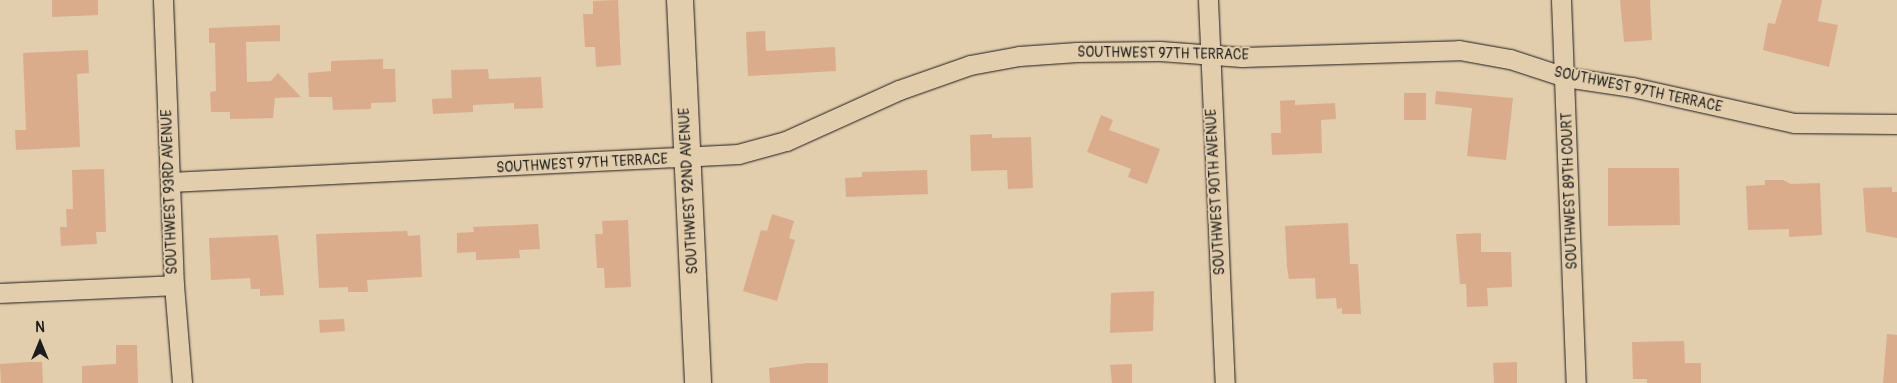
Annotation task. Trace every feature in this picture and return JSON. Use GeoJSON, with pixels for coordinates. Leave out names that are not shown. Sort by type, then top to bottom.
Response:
{"type":"FeatureCollection","features":[{"type":"Feature","properties":{"kind":"street","name":"SOUTHWEST 93RD AVENUE"},"geometry":{"type":"LineString","coordinates":[[163,0],[174,285],[182,383]]}},
{"type":"Feature","properties":{"kind":"street","name":"SOUTHWEST 92ND AVENUE"},"geometry":{"type":"LineString","coordinates":[[680,0],[698,383]]}},
{"type":"Feature","properties":{"kind":"street","name":"SOUTHWEST 90TH AVENUE"},"geometry":{"type":"LineString","coordinates":[[1208,0],[1225,383]]}},
{"type":"Feature","properties":{"kind":"street","name":"SOUTHWEST 89TH COURT"},"geometry":{"type":"LineString","coordinates":[[1561,0],[1576,383]]}},
{"type":"Feature","properties":{"kind":"street","name":"SOUTHWEST 97TH TERRACE"},"geometry":{"type":"LineString","coordinates":[[170,182],[688,159],[738,154],[786,141],[899,90],[993,61],[1100,51],[1160,51],[1210,56],[1459,50],[1503,57],[1565,77],[1632,87],[1794,123],[1897,124]]}},
{"type":"Feature","properties":{"kind":"street"},"geometry":{"type":"LineString","coordinates":[[0,293],[174,285]]}},
{"type":"Feature","properties":{"kind":"building"},"geometry":{"type":"Polygon","coordinates":[[[52,0],[98,0],[98,15],[52,17],[52,0]]]}},
{"type":"Feature","properties":{"kind":"building"},"geometry":{"type":"Polygon","coordinates":[[[618,0],[621,65],[596,67],[595,47],[585,47],[583,14],[593,14],[593,1],[618,0]]]}},
{"type":"Feature","properties":{"kind":"building"},"geometry":{"type":"Polygon","coordinates":[[[1620,0],[1650,0],[1652,40],[1624,42],[1620,0]]]}},
{"type":"Feature","properties":{"kind":"building"},"geometry":{"type":"Polygon","coordinates":[[[1782,0],[1822,0],[1818,21],[1838,25],[1829,67],[1763,50],[1768,23],[1775,24],[1782,0]]]}},
{"type":"Feature","properties":{"kind":"building"},"geometry":{"type":"Polygon","coordinates":[[[280,25],[280,41],[246,42],[247,82],[271,81],[278,73],[301,97],[275,98],[273,118],[230,119],[230,112],[211,112],[210,92],[216,91],[215,43],[209,43],[209,28],[280,25]]]}},
{"type":"Feature","properties":{"kind":"building"},"geometry":{"type":"Polygon","coordinates":[[[765,31],[766,51],[835,47],[836,71],[748,76],[746,32],[765,31]]]}},
{"type":"Feature","properties":{"kind":"building"},"geometry":{"type":"Polygon","coordinates":[[[88,50],[89,73],[77,74],[80,147],[16,150],[15,130],[26,130],[23,53],[88,50]]]}},
{"type":"Feature","properties":{"kind":"building"},"geometry":{"type":"Polygon","coordinates":[[[383,59],[383,69],[395,69],[396,102],[371,103],[371,109],[333,110],[332,97],[309,97],[308,73],[331,71],[331,61],[383,59]]]}},
{"type":"Feature","properties":{"kind":"building"},"geometry":{"type":"Polygon","coordinates":[[[488,69],[489,79],[541,77],[543,108],[514,109],[514,103],[473,105],[473,112],[433,114],[432,99],[452,98],[451,70],[488,69]]]}},
{"type":"Feature","properties":{"kind":"building"},"geometry":{"type":"Polygon","coordinates":[[[1436,91],[1513,98],[1506,160],[1467,156],[1472,108],[1435,104],[1436,91]]]}},
{"type":"Feature","properties":{"kind":"building"},"geometry":{"type":"Polygon","coordinates":[[[1404,93],[1426,93],[1426,120],[1404,120],[1404,93]]]}},
{"type":"Feature","properties":{"kind":"building"},"geometry":{"type":"Polygon","coordinates":[[[1295,100],[1295,105],[1335,103],[1336,119],[1321,120],[1322,153],[1272,155],[1271,133],[1281,133],[1280,101],[1295,100]]]}},
{"type":"Feature","properties":{"kind":"building"},"geometry":{"type":"Polygon","coordinates":[[[1101,115],[1113,120],[1109,130],[1160,149],[1147,184],[1128,177],[1131,169],[1087,152],[1101,115]]]}},
{"type":"Feature","properties":{"kind":"building"},"geometry":{"type":"Polygon","coordinates":[[[992,134],[992,138],[1031,137],[1033,188],[1008,189],[1007,170],[971,171],[970,135],[992,134]]]}},
{"type":"Feature","properties":{"kind":"building"},"geometry":{"type":"Polygon","coordinates":[[[1608,168],[1679,168],[1680,225],[1608,226],[1608,168]]]}},
{"type":"Feature","properties":{"kind":"building"},"geometry":{"type":"Polygon","coordinates":[[[104,169],[106,232],[96,232],[97,244],[61,246],[60,227],[67,227],[66,209],[73,209],[72,170],[104,169]]]}},
{"type":"Feature","properties":{"kind":"building"},"geometry":{"type":"Polygon","coordinates":[[[927,170],[928,194],[846,197],[845,178],[862,177],[862,172],[927,170]]]}},
{"type":"Feature","properties":{"kind":"building"},"geometry":{"type":"Polygon","coordinates":[[[1765,180],[1783,180],[1791,184],[1820,183],[1822,235],[1789,237],[1789,229],[1748,230],[1746,186],[1765,185],[1765,180]]]}},
{"type":"Feature","properties":{"kind":"building"},"geometry":{"type":"Polygon","coordinates":[[[1892,187],[1892,192],[1897,192],[1897,238],[1866,232],[1863,188],[1892,187]]]}},
{"type":"Feature","properties":{"kind":"building"},"geometry":{"type":"Polygon","coordinates":[[[772,214],[794,221],[789,238],[795,240],[777,301],[743,291],[761,230],[767,231],[772,214]]]}},
{"type":"Feature","properties":{"kind":"building"},"geometry":{"type":"Polygon","coordinates":[[[628,220],[631,287],[605,288],[604,268],[597,268],[595,234],[603,234],[602,221],[628,220]]]}},
{"type":"Feature","properties":{"kind":"building"},"geometry":{"type":"Polygon","coordinates":[[[1348,223],[1350,264],[1358,264],[1361,314],[1342,314],[1342,308],[1337,309],[1336,298],[1316,299],[1315,278],[1289,279],[1287,267],[1285,226],[1348,223]]]}},
{"type":"Feature","properties":{"kind":"building"},"geometry":{"type":"Polygon","coordinates":[[[538,224],[540,249],[519,250],[520,258],[476,260],[476,252],[457,253],[457,233],[474,232],[473,227],[538,224]]]}},
{"type":"Feature","properties":{"kind":"building"},"geometry":{"type":"Polygon","coordinates":[[[407,231],[408,236],[420,235],[422,277],[367,280],[368,292],[348,292],[348,287],[319,288],[316,234],[407,231]]]}},
{"type":"Feature","properties":{"kind":"building"},"geometry":{"type":"Polygon","coordinates":[[[1481,233],[1481,252],[1511,252],[1512,287],[1487,288],[1488,306],[1467,307],[1466,284],[1460,284],[1456,234],[1481,233]]]}},
{"type":"Feature","properties":{"kind":"building"},"geometry":{"type":"Polygon","coordinates":[[[278,235],[284,295],[260,296],[260,289],[251,289],[250,278],[211,280],[209,238],[278,235]]]}},
{"type":"Feature","properties":{"kind":"building"},"geometry":{"type":"Polygon","coordinates":[[[1154,291],[1153,331],[1110,333],[1111,293],[1154,291]]]}},
{"type":"Feature","properties":{"kind":"building"},"geometry":{"type":"Polygon","coordinates":[[[344,319],[345,331],[320,333],[319,320],[344,319]]]}},
{"type":"Feature","properties":{"kind":"building"},"geometry":{"type":"Polygon","coordinates":[[[1887,334],[1897,335],[1897,383],[1883,383],[1887,334]]]}},
{"type":"Feature","properties":{"kind":"building"},"geometry":{"type":"Polygon","coordinates":[[[1684,341],[1685,363],[1701,363],[1701,383],[1647,383],[1647,379],[1633,379],[1632,342],[1684,341]]]}},
{"type":"Feature","properties":{"kind":"building"},"geometry":{"type":"Polygon","coordinates":[[[116,345],[137,345],[138,383],[82,383],[82,366],[116,364],[116,345]]]}},
{"type":"Feature","properties":{"kind":"building"},"geometry":{"type":"Polygon","coordinates":[[[42,362],[43,383],[1,383],[0,364],[42,362]]]}},
{"type":"Feature","properties":{"kind":"building"},"geometry":{"type":"Polygon","coordinates":[[[1517,362],[1517,383],[1494,383],[1493,363],[1517,362]]]}},
{"type":"Feature","properties":{"kind":"building"},"geometry":{"type":"Polygon","coordinates":[[[807,363],[828,363],[828,383],[770,383],[769,368],[807,363]]]}},
{"type":"Feature","properties":{"kind":"building"},"geometry":{"type":"Polygon","coordinates":[[[1132,364],[1132,383],[1112,383],[1110,365],[1132,364]]]}}]}
